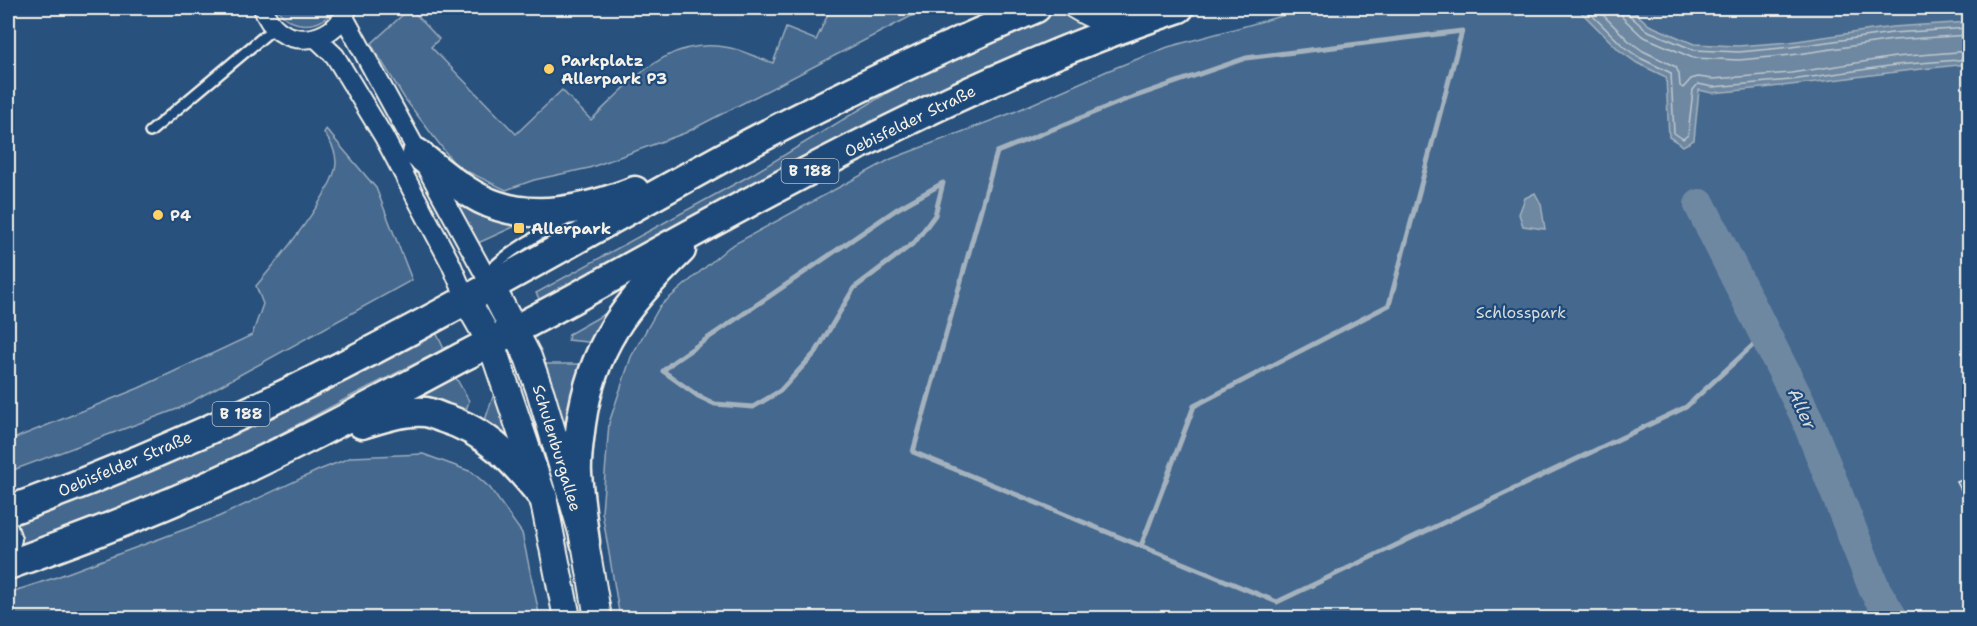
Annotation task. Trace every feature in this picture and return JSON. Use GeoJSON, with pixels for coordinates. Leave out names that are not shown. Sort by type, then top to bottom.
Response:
{"type":"FeatureCollection","features":[{"type":"Feature","properties":{"kind":"main road","name":"Oebisfelder Straße"},"geometry":{"type":"LineString","coordinates":[[8,511],[84,483],[178,444],[339,368],[726,156],[878,79],[1036,8]]}},
{"type":"Feature","properties":{"kind":"main road","name":"Oebisfelder Straße"},"geometry":{"type":"LineString","coordinates":[[503,337],[918,115],[998,78],[1167,12]]}},
{"type":"Feature","properties":{"kind":"main road"},"geometry":{"type":"LineString","coordinates":[[417,153],[452,181],[482,200],[495,205],[534,212],[592,206],[726,156]]}},
{"type":"Feature","properties":{"kind":"main road"},"geometry":{"type":"LineString","coordinates":[[585,542],[577,473],[579,440],[584,401],[600,353],[625,310],[653,277],[704,228]]}},
{"type":"Feature","properties":{"kind":"main road","name":"B 188"},"geometry":{"type":"LineString","coordinates":[[8,565],[112,527],[206,487],[305,441],[503,337]]}},
{"type":"Feature","properties":{"kind":"main road"},"geometry":{"type":"LineString","coordinates":[[305,441],[394,414],[425,412],[457,422],[487,437],[524,472],[543,497]]}},
{"type":"Feature","properties":{"kind":"street"},"geometry":{"type":"LineString","coordinates":[[263,8],[274,27],[289,36],[301,39],[316,38],[335,28],[346,12],[417,153],[478,293]]}},
{"type":"Feature","properties":{"kind":"street"},"geometry":{"type":"LineString","coordinates":[[1072,8],[1094,20],[1124,27]]}},
{"type":"Feature","properties":{"kind":"street"},"geometry":{"type":"LineString","coordinates":[[1103,8],[1127,14],[1167,12]]}},
{"type":"Feature","properties":{"kind":"street"},"geometry":{"type":"LineString","coordinates":[[316,38],[335,56],[384,137],[451,264],[478,293]]}},
{"type":"Feature","properties":{"kind":"street","name":"Schulenburgallee"},"geometry":{"type":"LineString","coordinates":[[478,293],[503,337],[543,497],[567,618]]}},
{"type":"Feature","properties":{"kind":"street","name":"Schulenburgallee"},"geometry":{"type":"LineString","coordinates":[[503,337],[528,357],[541,394],[585,542],[598,618]]}},
{"type":"Feature","properties":{"kind":"street"},"geometry":{"type":"LineString","coordinates":[[8,528],[12,539],[8,552]]}},
{"type":"Feature","properties":{"kind":"lane"},"geometry":{"type":"LineString","coordinates":[[150,132],[274,27]]}},
{"type":"Feature","properties":{"kind":"lane"},"geometry":{"type":"LineString","coordinates":[[478,293],[493,267],[508,254],[527,241],[592,206]]}},
{"type":"Feature","properties":{"kind":"green space"},"geometry":{"type":"Polygon","coordinates":[[[276,8],[335,8],[322,20],[306,24],[290,20],[276,8]]]}},
{"type":"Feature","properties":{"kind":"green space"},"geometry":{"type":"Polygon","coordinates":[[[410,8],[439,39],[431,47],[516,134],[562,90],[591,120],[639,75],[673,53],[693,47],[714,46],[738,50],[773,63],[786,28],[816,40],[831,8],[865,10],[866,8],[927,8],[685,133],[589,168],[534,180],[506,190],[456,166],[405,99],[371,44],[410,8]]]}},
{"type":"Feature","properties":{"kind":"green space","name":"Schlosspark"},"geometry":{"type":"Polygon","coordinates":[[[1311,8],[1969,8],[1969,618],[620,618],[602,512],[609,423],[631,357],[660,306],[729,247],[891,159],[1014,112],[1168,47],[1311,8]]]}},
{"type":"Feature","properties":{"kind":"green space"},"geometry":{"type":"Polygon","coordinates":[[[1062,10],[1093,27],[542,304],[536,293],[751,175],[902,84],[984,41],[1062,10]]]}},
{"type":"Feature","properties":{"kind":"green space"},"geometry":{"type":"Polygon","coordinates":[[[326,129],[376,188],[412,280],[180,408],[8,472],[8,441],[139,388],[252,335],[263,304],[256,286],[304,226],[327,190],[334,174],[336,158],[324,133],[326,129]]]}},
{"type":"Feature","properties":{"kind":"green space"},"geometry":{"type":"Polygon","coordinates":[[[451,196],[520,224],[478,243],[451,196]]]}},
{"type":"Feature","properties":{"kind":"green space"},"geometry":{"type":"Polygon","coordinates":[[[624,303],[597,343],[568,340],[569,334],[624,303]]]}},
{"type":"Feature","properties":{"kind":"green space"},"geometry":{"type":"Polygon","coordinates":[[[435,330],[444,349],[192,481],[100,520],[17,547],[21,543],[20,531],[11,521],[435,330]]]}},
{"type":"Feature","properties":{"kind":"green space"},"geometry":{"type":"Polygon","coordinates":[[[542,364],[587,364],[568,425],[562,421],[542,364]]]}},
{"type":"Feature","properties":{"kind":"green space"},"geometry":{"type":"Polygon","coordinates":[[[455,376],[469,401],[464,416],[406,400],[455,376]]]}},
{"type":"Feature","properties":{"kind":"green space"},"geometry":{"type":"Polygon","coordinates":[[[496,388],[512,443],[483,426],[496,388]]]}},
{"type":"Feature","properties":{"kind":"green space"},"geometry":{"type":"Polygon","coordinates":[[[423,454],[472,472],[490,488],[522,533],[540,618],[8,618],[8,593],[218,517],[319,470],[352,457],[423,454]]]}},
{"type":"Feature","properties":{"kind":"water"},"geometry":{"type":"Polygon","coordinates":[[[1577,8],[1630,8],[1649,25],[1694,44],[1738,46],[1790,42],[1892,27],[1969,22],[1969,64],[1744,90],[1712,93],[1699,90],[1694,140],[1683,146],[1669,137],[1666,77],[1637,63],[1620,51],[1577,8]]]}},
{"type":"Feature","properties":{"kind":"water"},"geometry":{"type":"Polygon","coordinates":[[[1535,193],[1541,204],[1545,229],[1523,226],[1519,214],[1525,198],[1535,193]]]}},
{"type":"Feature","properties":{"kind":"building"},"geometry":{"type":"Polygon","coordinates":[[[1970,477],[1970,507],[1957,482],[1970,477]]]}},
{"type":"Feature","properties":{"kind":"waterway"},"geometry":{"type":"LineString","coordinates":[[1141,546],[1194,406],[1389,305],[1462,31],[1246,58],[1122,101],[997,152],[913,452],[1277,602],[1686,407],[1765,334]]}},
{"type":"Feature","properties":{"kind":"waterway"},"geometry":{"type":"LineString","coordinates":[[943,183],[935,215],[915,242],[854,288],[816,352],[780,391],[753,407],[715,404],[698,396],[663,371],[897,209],[943,183]]}},
{"type":"Feature","properties":{"kind":"waterway","name":"Aller"},"geometry":{"type":"LineString","coordinates":[[1700,205],[1805,414],[1875,590],[1892,618]]}},
{"type":"Feature","properties":{"kind":"place","name":"Parkplatz Allerpark P3"},"geometry":{"type":"Point","coordinates":[549,69]}},
{"type":"Feature","properties":{"kind":"place","name":"P4"},"geometry":{"type":"Point","coordinates":[158,215]}},
{"type":"Feature","properties":{"kind":"place","name":"Allerpark"},"geometry":{"type":"Point","coordinates":[519,228]}}]}
